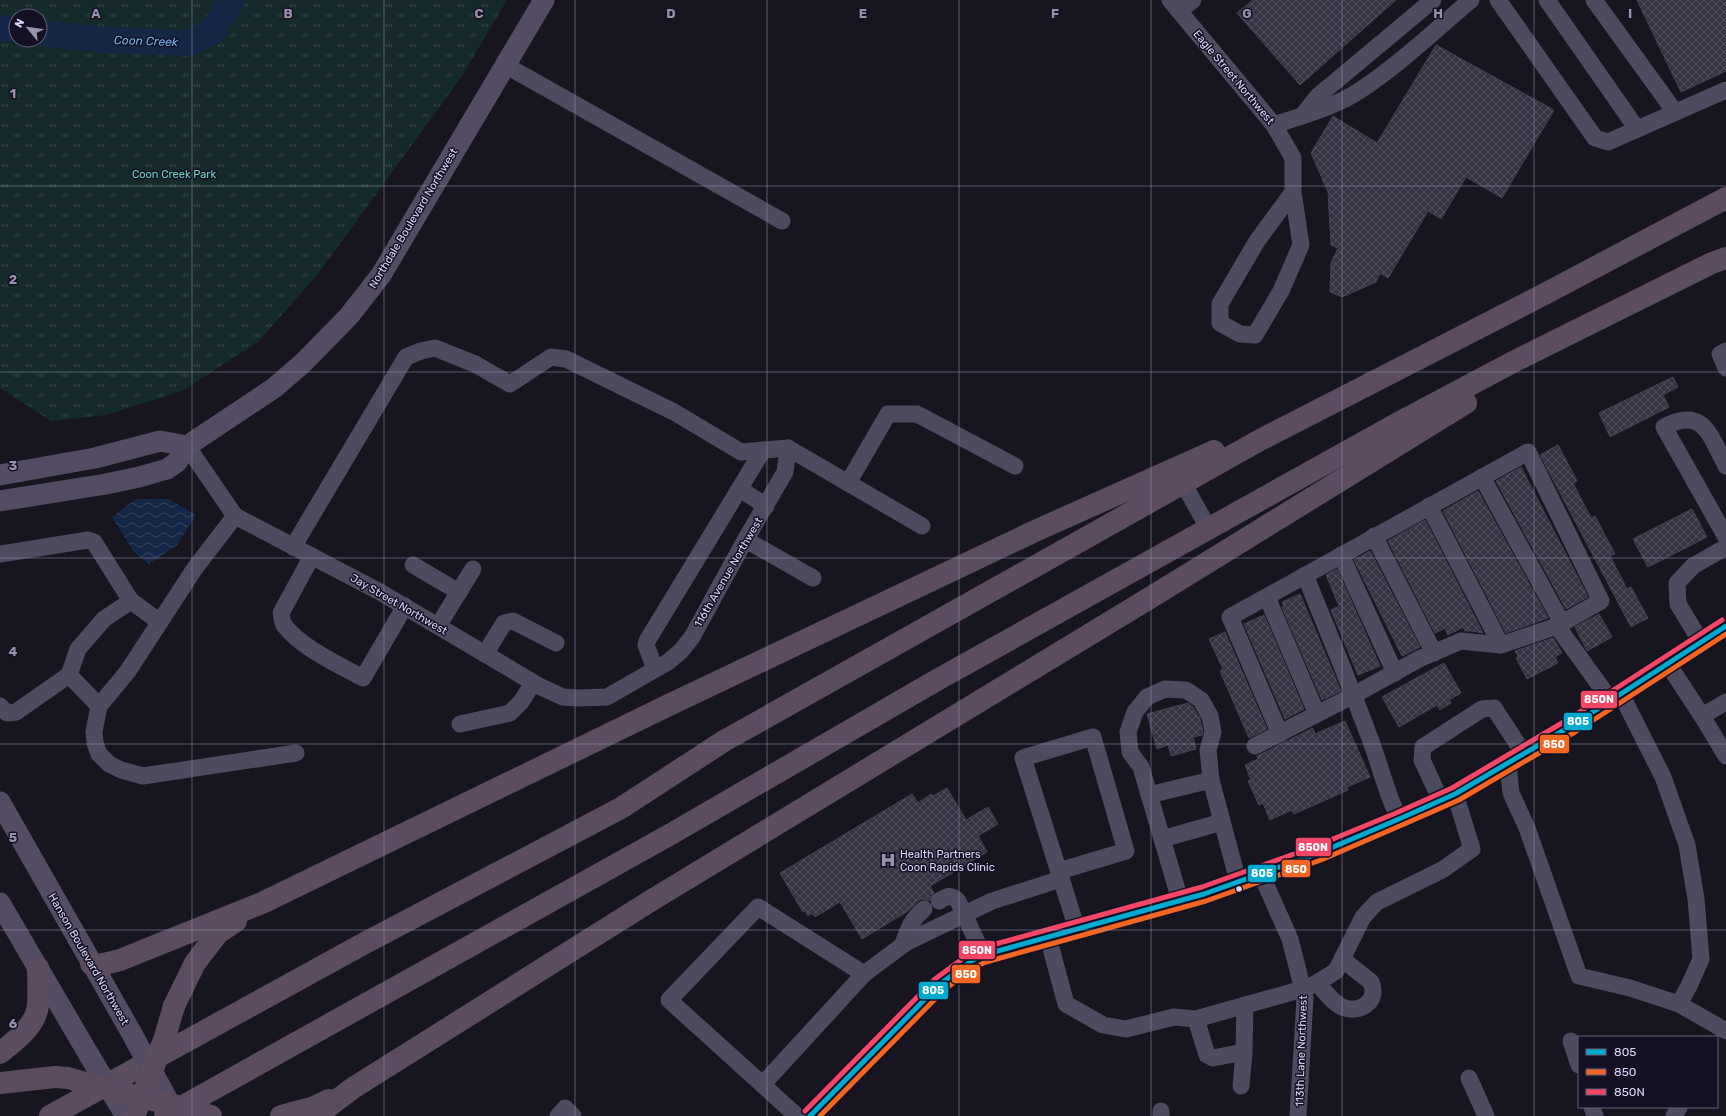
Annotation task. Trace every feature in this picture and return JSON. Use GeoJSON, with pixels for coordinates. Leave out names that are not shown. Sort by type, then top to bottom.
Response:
{"type":"FeatureCollection","features":[{"type":"Feature","properties":{"kind":"highway"},"geometry":{"type":"LineString","coordinates":[[50,1116],[363,944],[621,808],[724,741],[1260,440],[1537,298],[1726,198]]}},
{"type":"Feature","properties":{"kind":"highway"},"geometry":{"type":"LineString","coordinates":[[171,1112],[671,834],[930,684],[1398,424],[1516,361],[1719,260]]}},
{"type":"Feature","properties":{"kind":"highway"},"geometry":{"type":"LineString","coordinates":[[316,1116],[353,1088],[646,904],[1147,600],[1460,406],[1719,260]]}},
{"type":"Feature","properties":{"kind":"highway"},"geometry":{"type":"LineString","coordinates":[[91,964],[100,964],[120,960],[262,903],[671,704],[1035,531],[1408,364]]}},
{"type":"Feature","properties":{"kind":"highway"},"geometry":{"type":"LineString","coordinates":[[137,1107],[165,1037],[174,1006],[195,963],[218,933],[262,903]]}},
{"type":"Feature","properties":{"kind":"highway"},"geometry":{"type":"LineString","coordinates":[[0,1053],[16,1040],[30,1025],[38,1007],[38,968]]}},
{"type":"Feature","properties":{"kind":"highway"},"geometry":{"type":"LineString","coordinates":[[0,1083],[55,1077],[68,1078],[110,1090],[137,1107],[211,1116]]}},
{"type":"Feature","properties":{"kind":"highway"},"geometry":{"type":"LineString","coordinates":[[281,1116],[314,1107],[353,1088]]}},
{"type":"Feature","properties":{"kind":"main road","name":"Northdale Boulevard Northwest"},"geometry":{"type":"LineString","coordinates":[[0,500],[106,484],[167,469],[177,462],[187,446],[274,388],[303,363],[349,316],[381,275],[544,0]]}},
{"type":"Feature","properties":{"kind":"main road"},"geometry":{"type":"LineString","coordinates":[[0,475],[95,458],[160,441],[187,446]]}},
{"type":"Feature","properties":{"kind":"main road","name":"Hanson Boulevard Northwest"},"geometry":{"type":"LineString","coordinates":[[0,802],[131,1032],[152,1071],[171,1112]]}},
{"type":"Feature","properties":{"kind":"main road"},"geometry":{"type":"LineString","coordinates":[[0,903],[126,1116]]}},
{"type":"Feature","properties":{"kind":"street"},"geometry":{"type":"LineString","coordinates":[[1175,5],[1192,0]]}},
{"type":"Feature","properties":{"kind":"street"},"geometry":{"type":"LineString","coordinates":[[1302,116],[1318,96],[1432,0]]}},
{"type":"Feature","properties":{"kind":"street"},"geometry":{"type":"LineString","coordinates":[[1274,125],[1330,106],[1361,90],[1390,68],[1471,0]]}},
{"type":"Feature","properties":{"kind":"street"},"geometry":{"type":"LineString","coordinates":[[1498,0],[1595,138],[1608,142],[1726,90]]}},
{"type":"Feature","properties":{"kind":"street"},"geometry":{"type":"LineString","coordinates":[[1547,0],[1637,129]]}},
{"type":"Feature","properties":{"kind":"street"},"geometry":{"type":"LineString","coordinates":[[1594,0],[1674,112]]}},
{"type":"Feature","properties":{"kind":"street","name":"Eagle Street Northwest"},"geometry":{"type":"LineString","coordinates":[[1175,5],[1274,125],[1293,158],[1293,192]]}},
{"type":"Feature","properties":{"kind":"street"},"geometry":{"type":"LineString","coordinates":[[505,65],[782,221]]}},
{"type":"Feature","properties":{"kind":"street"},"geometry":{"type":"LineString","coordinates":[[1293,192],[1301,245],[1281,291],[1255,335],[1240,334],[1220,323],[1220,304],[1257,242],[1293,192]]}},
{"type":"Feature","properties":{"kind":"street"},"geometry":{"type":"LineString","coordinates":[[294,546],[406,357],[421,351],[435,348],[475,364],[510,384],[551,357],[566,359],[674,412],[741,452],[788,448],[922,526]]}},
{"type":"Feature","properties":{"kind":"street"},"geometry":{"type":"LineString","coordinates":[[1726,351],[1720,354],[1726,368]]}},
{"type":"Feature","properties":{"kind":"street"},"geometry":{"type":"LineString","coordinates":[[848,483],[888,414],[917,414],[1015,466]]}},
{"type":"Feature","properties":{"kind":"street"},"geometry":{"type":"LineString","coordinates":[[1726,466],[1705,428],[1695,420],[1683,419],[1664,427],[1726,537]]}},
{"type":"Feature","properties":{"kind":"street","name":"Jay Street Northwest"},"geometry":{"type":"LineString","coordinates":[[187,446],[235,516],[405,606],[533,683],[563,697],[607,697],[648,673]]}},
{"type":"Feature","properties":{"kind":"street","name":"116th Avenue Northwest"},"geometry":{"type":"LineString","coordinates":[[648,673],[682,651],[688,642],[785,472],[788,448]]}},
{"type":"Feature","properties":{"kind":"street"},"geometry":{"type":"LineString","coordinates":[[648,673],[647,641],[763,450]]}},
{"type":"Feature","properties":{"kind":"street"},"geometry":{"type":"LineString","coordinates":[[1255,746],[1280,734],[1317,714],[1354,696],[1434,653],[1461,641],[1501,645],[1560,625],[1601,601],[1528,452],[1230,617],[1280,734]]}},
{"type":"Feature","properties":{"kind":"street"},"geometry":{"type":"LineString","coordinates":[[1482,477],[1560,625],[1616,697],[1663,777],[1687,844],[1696,899],[1701,959],[1679,1004]]}},
{"type":"Feature","properties":{"kind":"street"},"geometry":{"type":"LineString","coordinates":[[1183,483],[1210,529]]}},
{"type":"Feature","properties":{"kind":"street"},"geometry":{"type":"LineString","coordinates":[[740,489],[766,506]]}},
{"type":"Feature","properties":{"kind":"street"},"geometry":{"type":"LineString","coordinates":[[1429,506],[1501,645]]}},
{"type":"Feature","properties":{"kind":"street"},"geometry":{"type":"LineString","coordinates":[[235,516],[195,568],[128,671],[99,706],[94,732],[95,743],[99,754],[109,764],[121,770],[143,776],[296,753]]}},
{"type":"Feature","properties":{"kind":"street"},"geometry":{"type":"LineString","coordinates":[[1374,536],[1434,653]]}},
{"type":"Feature","properties":{"kind":"street"},"geometry":{"type":"LineString","coordinates":[[1,551],[88,540],[94,542],[131,601],[160,622]]}},
{"type":"Feature","properties":{"kind":"street"},"geometry":{"type":"LineString","coordinates":[[746,540],[813,578]]}},
{"type":"Feature","properties":{"kind":"street"},"geometry":{"type":"LineString","coordinates":[[1701,642],[1678,604],[1677,583],[1693,566],[1726,547]]}},
{"type":"Feature","properties":{"kind":"street"},"geometry":{"type":"LineString","coordinates":[[1341,555],[1395,673]]}},
{"type":"Feature","properties":{"kind":"street"},"geometry":{"type":"LineString","coordinates":[[312,556],[281,613],[283,624],[294,636],[327,658],[363,678],[405,606]]}},
{"type":"Feature","properties":{"kind":"street"},"geometry":{"type":"LineString","coordinates":[[413,565],[459,592]]}},
{"type":"Feature","properties":{"kind":"street"},"geometry":{"type":"LineString","coordinates":[[438,626],[473,569]]}},
{"type":"Feature","properties":{"kind":"street"},"geometry":{"type":"LineString","coordinates":[[1305,575],[1354,696],[1377,757],[1391,803],[1399,819]]}},
{"type":"Feature","properties":{"kind":"street"},"geometry":{"type":"LineString","coordinates":[[1267,596],[1317,714]]}},
{"type":"Feature","properties":{"kind":"street"},"geometry":{"type":"LineString","coordinates":[[0,706],[7,712],[16,712],[69,675],[78,649],[104,619],[131,601]]}},
{"type":"Feature","properties":{"kind":"street"},"geometry":{"type":"LineString","coordinates":[[486,654],[504,623],[513,621],[556,643]]}},
{"type":"Feature","properties":{"kind":"street"},"geometry":{"type":"LineString","coordinates":[[810,1116],[940,984],[972,960],[984,955],[1180,900],[1261,874],[1319,853],[1399,819],[1448,797],[1508,764],[1726,626]]}},
{"type":"Feature","properties":{"kind":"street"},"geometry":{"type":"LineString","coordinates":[[1668,664],[1726,756]]}},
{"type":"Feature","properties":{"kind":"street"},"geometry":{"type":"LineString","coordinates":[[69,675],[99,706]]}},
{"type":"Feature","properties":{"kind":"street"},"geometry":{"type":"LineString","coordinates":[[460,724],[510,713],[521,702],[533,683]]}},
{"type":"Feature","properties":{"kind":"street"},"geometry":{"type":"LineString","coordinates":[[1180,900],[1141,767],[1130,752],[1128,732],[1135,712],[1147,697],[1164,689],[1186,690],[1201,700],[1210,716],[1213,732],[1208,750],[1211,780],[1238,881]]}},
{"type":"Feature","properties":{"kind":"street"},"geometry":{"type":"LineString","coordinates":[[1702,716],[1726,702]]}},
{"type":"Feature","properties":{"kind":"street"},"geometry":{"type":"LineString","coordinates":[[1048,937],[1066,1004],[1103,1025],[1126,1029],[1174,1017],[1196,1018],[1310,986],[1336,971],[1363,917],[1376,902],[1442,870],[1472,849],[1448,797],[1422,760],[1423,747],[1482,709],[1494,708],[1524,754]]}},
{"type":"Feature","properties":{"kind":"street"},"geometry":{"type":"LineString","coordinates":[[763,1084],[864,974],[903,944],[992,901],[1060,875],[1126,851],[1093,737],[1023,758],[1060,875],[1077,929]]}},
{"type":"Feature","properties":{"kind":"street"},"geometry":{"type":"LineString","coordinates":[[1508,764],[1510,793],[1527,828],[1579,976],[1630,988],[1679,1004],[1726,1031]]}},
{"type":"Feature","properties":{"kind":"street"},"geometry":{"type":"LineString","coordinates":[[1150,795],[1211,780]]}},
{"type":"Feature","properties":{"kind":"street"},"geometry":{"type":"LineString","coordinates":[[1162,839],[1222,822]]}},
{"type":"Feature","properties":{"kind":"street","name":"113th Lane Northwest"},"geometry":{"type":"LineString","coordinates":[[1261,874],[1310,986],[1305,998],[1298,1116]]}},
{"type":"Feature","properties":{"kind":"street"},"geometry":{"type":"LineString","coordinates":[[939,901],[948,896],[953,896],[958,901],[984,955]]}},
{"type":"Feature","properties":{"kind":"street"},"geometry":{"type":"LineString","coordinates":[[798,1116],[669,1000],[758,908],[864,974]]}},
{"type":"Feature","properties":{"kind":"street"},"geometry":{"type":"LineString","coordinates":[[903,944],[908,929],[915,917],[924,909]]}},
{"type":"Feature","properties":{"kind":"street"},"geometry":{"type":"LineString","coordinates":[[1310,986],[1345,1008],[1358,1009],[1369,1003],[1373,992],[1372,982],[1342,959]]}},
{"type":"Feature","properties":{"kind":"street"},"geometry":{"type":"LineString","coordinates":[[1241,1086],[1244,1052],[1245,1005]]}},
{"type":"Feature","properties":{"kind":"street"},"geometry":{"type":"LineString","coordinates":[[1196,1018],[1207,1055],[1213,1058],[1244,1052]]}},
{"type":"Feature","properties":{"kind":"street"},"geometry":{"type":"LineString","coordinates":[[1571,1041],[1578,1062]]}},
{"type":"Feature","properties":{"kind":"street"},"geometry":{"type":"LineString","coordinates":[[1469,1078],[1486,1116]]}},
{"type":"Feature","properties":{"kind":"street"},"geometry":{"type":"LineString","coordinates":[[558,1116],[565,1108],[573,1116]]}},
{"type":"Feature","properties":{"kind":"green space","name":"Coon Creek Park"},"geometry":{"type":"Polygon","coordinates":[[[0,0],[507,0],[462,76],[318,274],[258,342],[182,391],[106,415],[51,421],[0,388],[0,0]]]}},
{"type":"Feature","properties":{"kind":"water"},"geometry":{"type":"Polygon","coordinates":[[[136,499],[169,499],[196,515],[177,545],[149,564],[134,552],[112,517],[136,499]]]}},
{"type":"Feature","properties":{"kind":"building"},"geometry":{"type":"Polygon","coordinates":[[[1253,0],[1396,0],[1300,85],[1237,13],[1253,0]]]}},
{"type":"Feature","properties":{"kind":"building"},"geometry":{"type":"Polygon","coordinates":[[[1637,0],[1726,0],[1726,71],[1681,92],[1637,0]]]}},
{"type":"Feature","properties":{"kind":"building"},"geometry":{"type":"Polygon","coordinates":[[[1436,45],[1554,110],[1502,198],[1466,177],[1441,219],[1428,211],[1388,278],[1380,273],[1376,282],[1342,297],[1330,292],[1331,263],[1338,248],[1331,245],[1328,192],[1311,153],[1333,116],[1377,143],[1436,45]]]}},
{"type":"Feature","properties":{"kind":"building"},"geometry":{"type":"Polygon","coordinates":[[[1673,377],[1678,387],[1663,395],[1669,407],[1610,437],[1599,413],[1673,377]]]}},
{"type":"Feature","properties":{"kind":"building"},"geometry":{"type":"Polygon","coordinates":[[[1558,445],[1577,481],[1573,483],[1591,518],[1595,516],[1615,554],[1610,556],[1627,589],[1631,587],[1648,618],[1631,627],[1540,455],[1558,445]]]}},
{"type":"Feature","properties":{"kind":"building"},"geometry":{"type":"Polygon","coordinates":[[[1521,467],[1588,597],[1566,609],[1496,481],[1521,467]]]}},
{"type":"Feature","properties":{"kind":"building"},"geometry":{"type":"Polygon","coordinates":[[[1478,491],[1548,618],[1506,633],[1443,511],[1478,491]]]}},
{"type":"Feature","properties":{"kind":"building"},"geometry":{"type":"Polygon","coordinates":[[[1692,509],[1707,537],[1648,567],[1633,539],[1692,509]]]}},
{"type":"Feature","properties":{"kind":"building"},"geometry":{"type":"Polygon","coordinates":[[[1425,520],[1483,633],[1465,631],[1463,627],[1448,635],[1445,628],[1435,633],[1388,541],[1425,520]]]}},
{"type":"Feature","properties":{"kind":"building"},"geometry":{"type":"Polygon","coordinates":[[[1370,551],[1420,647],[1402,656],[1354,560],[1370,551]]]}},
{"type":"Feature","properties":{"kind":"building"},"geometry":{"type":"Polygon","coordinates":[[[1337,569],[1380,666],[1358,675],[1331,610],[1339,606],[1326,575],[1337,569]]]}},
{"type":"Feature","properties":{"kind":"building"},"geometry":{"type":"Polygon","coordinates":[[[1300,594],[1341,691],[1322,700],[1282,607],[1284,606],[1282,602],[1300,594]]]}},
{"type":"Feature","properties":{"kind":"building"},"geometry":{"type":"Polygon","coordinates":[[[1599,614],[1612,637],[1587,651],[1575,627],[1599,614]]]}},
{"type":"Feature","properties":{"kind":"building"},"geometry":{"type":"Polygon","coordinates":[[[1264,615],[1304,709],[1285,719],[1244,624],[1264,615]]]}},
{"type":"Feature","properties":{"kind":"building"},"geometry":{"type":"Polygon","coordinates":[[[1225,632],[1267,729],[1249,738],[1220,671],[1223,669],[1209,639],[1225,632]]]}},
{"type":"Feature","properties":{"kind":"building"},"geometry":{"type":"Polygon","coordinates":[[[1553,638],[1562,653],[1555,657],[1558,663],[1527,679],[1516,658],[1518,656],[1515,651],[1553,638]]]}},
{"type":"Feature","properties":{"kind":"building"},"geometry":{"type":"Polygon","coordinates":[[[1444,663],[1461,693],[1449,700],[1451,703],[1440,710],[1437,705],[1399,727],[1382,697],[1444,663]]]}},
{"type":"Feature","properties":{"kind":"building"},"geometry":{"type":"Polygon","coordinates":[[[1188,703],[1193,707],[1200,718],[1203,732],[1202,735],[1193,737],[1196,749],[1171,756],[1168,745],[1157,749],[1147,714],[1188,703]]]}},
{"type":"Feature","properties":{"kind":"building"},"geometry":{"type":"Polygon","coordinates":[[[1345,721],[1370,777],[1347,787],[1348,790],[1294,814],[1292,810],[1270,820],[1263,803],[1259,805],[1248,781],[1251,780],[1245,765],[1258,759],[1257,756],[1313,728],[1315,734],[1345,721]]]}},
{"type":"Feature","properties":{"kind":"building","name":"Health Partners Coon Rapids Clinic"},"geometry":{"type":"Polygon","coordinates":[[[947,788],[966,820],[988,807],[998,824],[978,836],[987,852],[930,886],[934,893],[929,901],[922,899],[918,901],[908,911],[862,939],[840,902],[815,917],[812,913],[808,916],[805,911],[803,912],[780,873],[912,794],[918,803],[931,794],[933,796],[947,788]]]}},
{"type":"Feature","properties":{"kind":"waterway","name":"Coon Creek"},"geometry":{"type":"LineString","coordinates":[[48,34],[106,40],[189,43],[214,30],[232,0]]}},
{"type":"Feature","properties":{"kind":"waterway","name":"Coon Creek"},"geometry":{"type":"LineString","coordinates":[[0,28],[8,29]]}},
{"type":"Feature","properties":{"kind":"transit line","name":"850N"},"geometry":{"type":"LineString","coordinates":[[805,1111],[935,979],[969,954],[981,948],[1202,887],[1316,846],[1396,813],[1452,788],[1567,720],[1722,620]]}},
{"type":"Feature","properties":{"kind":"transit line","name":"805"},"geometry":{"type":"LineString","coordinates":[[810,1116],[940,984],[973,960],[983,955],[1204,894],[1319,853],[1399,819],[1455,794],[1571,726],[1726,626]]}},
{"type":"Feature","properties":{"kind":"transit line","name":"850"},"geometry":{"type":"LineString","coordinates":[[820,1116],[945,989],[977,966],[986,962],[1206,901],[1321,860],[1459,800],[1575,732],[1726,634]]}},
{"type":"Feature","properties":{"kind":"place","name":"Health Partners Coon Rapids Clinic"},"geometry":{"type":"Point","coordinates":[888,860]}}]}
